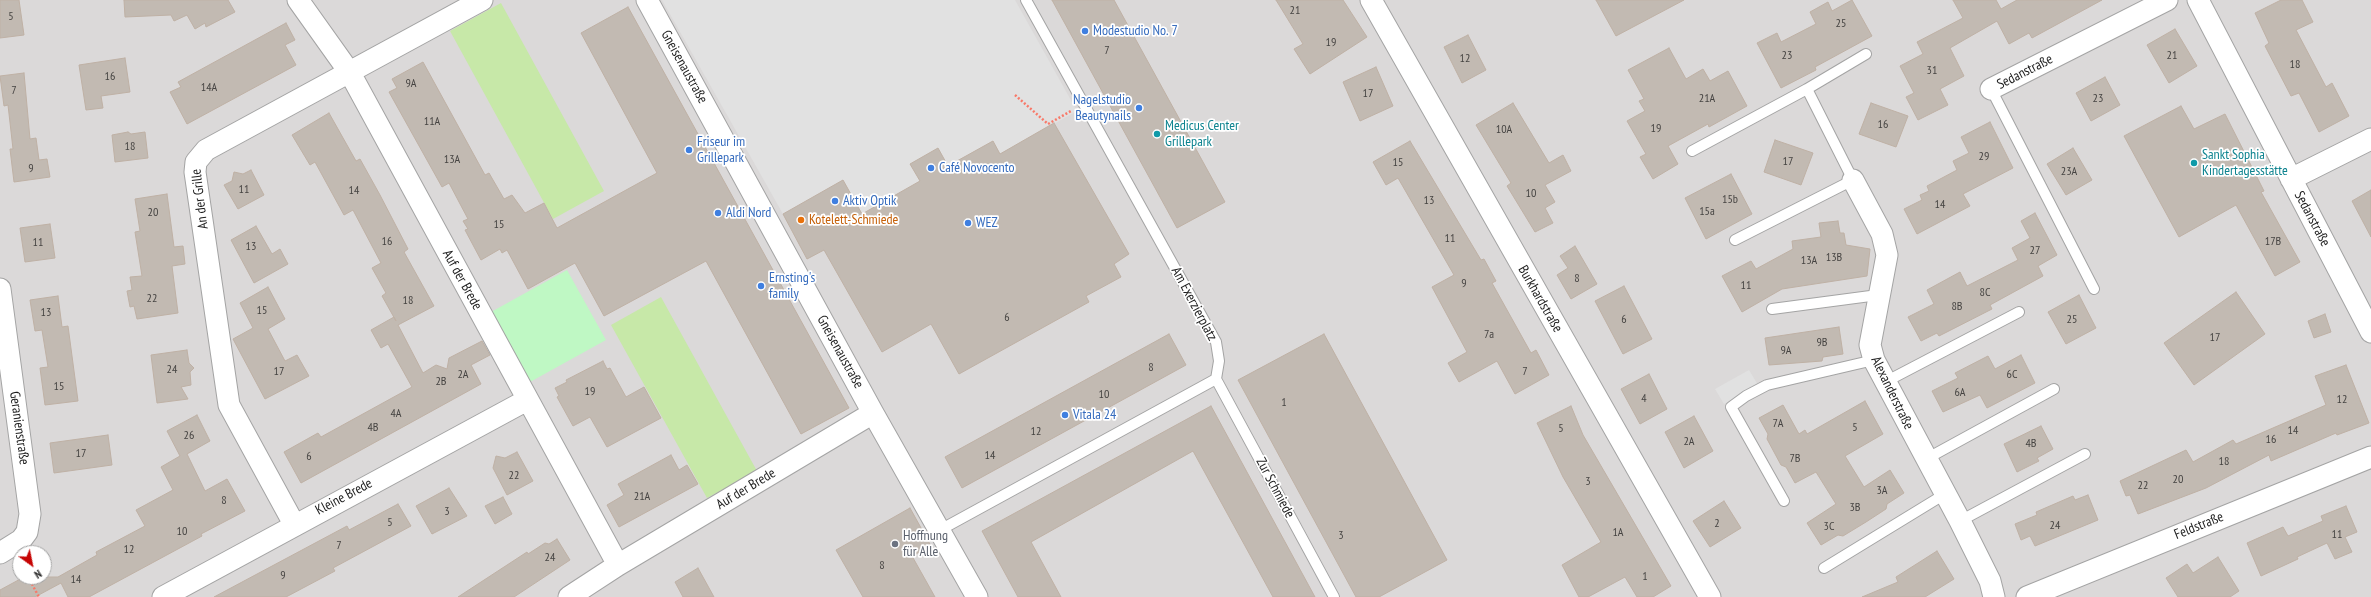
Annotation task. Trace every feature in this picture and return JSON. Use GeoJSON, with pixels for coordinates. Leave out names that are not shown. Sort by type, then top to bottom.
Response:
{"type":"FeatureCollection","features":[{"type":"Feature","properties":{"kind":"street","name":"Auf der Brede"},"geometry":{"type":"LineString","coordinates":[[298,0],[350,73],[618,565]]}},
{"type":"Feature","properties":{"kind":"street","name":"An der Grille"},"geometry":{"type":"LineString","coordinates":[[294,524],[229,404],[195,172],[196,162],[206,150],[482,0]]}},
{"type":"Feature","properties":{"kind":"street","name":"Gneisenaustraße"},"geometry":{"type":"LineString","coordinates":[[647,0],[873,413],[977,597]]}},
{"type":"Feature","properties":{"kind":"street","name":"Burkhardstraße"},"geometry":{"type":"LineString","coordinates":[[1371,0],[1710,597]]}},
{"type":"Feature","properties":{"kind":"street","name":"Sedanstraße"},"geometry":{"type":"LineString","coordinates":[[1991,89],[2167,0]]}},
{"type":"Feature","properties":{"kind":"street","name":"Sedanstraße"},"geometry":{"type":"LineString","coordinates":[[2198,0],[2371,332]]}},
{"type":"Feature","properties":{"kind":"street"},"geometry":{"type":"LineString","coordinates":[[2291,179],[2371,139]]}},
{"type":"Feature","properties":{"kind":"street","name":"Alexanderstraße"},"geometry":{"type":"LineString","coordinates":[[1853,180],[1882,234],[1887,255],[1878,295],[1870,345],[1874,360],[1960,521],[1990,582],[1994,597]]}},
{"type":"Feature","properties":{"kind":"street","name":"Geranienstraße"},"geometry":{"type":"LineString","coordinates":[[0,290],[30,514],[27,532],[24,536],[0,553]]}},
{"type":"Feature","properties":{"kind":"street","name":"Kleine Brede"},"geometry":{"type":"LineString","coordinates":[[163,597],[294,524],[527,400]]}},
{"type":"Feature","properties":{"kind":"street","name":"Auf der Brede"},"geometry":{"type":"LineString","coordinates":[[569,597],[618,565],[873,413]]}},
{"type":"Feature","properties":{"kind":"street","name":"Feldstraße"},"geometry":{"type":"LineString","coordinates":[[2027,597],[2371,457]]}},
{"type":"Feature","properties":{"kind":"lane","name":"Am Exerzierplatz"},"geometry":{"type":"LineString","coordinates":[[1026,0],[1216,342],[1219,361],[1216,379]]}},
{"type":"Feature","properties":{"kind":"lane"},"geometry":{"type":"LineString","coordinates":[[1692,151],[1807,89],[1866,54]]}},
{"type":"Feature","properties":{"kind":"lane"},"geometry":{"type":"LineString","coordinates":[[1736,240],[1853,180],[1807,89]]}},
{"type":"Feature","properties":{"kind":"lane"},"geometry":{"type":"LineString","coordinates":[[1991,89],[2094,288]]}},
{"type":"Feature","properties":{"kind":"lane"},"geometry":{"type":"LineString","coordinates":[[1772,309],[1878,295]]}},
{"type":"Feature","properties":{"kind":"lane"},"geometry":{"type":"LineString","coordinates":[[1885,382],[2019,312]]}},
{"type":"Feature","properties":{"kind":"lane"},"geometry":{"type":"LineString","coordinates":[[1784,501],[1731,407],[1746,396],[1767,385],[1874,360]]}},
{"type":"Feature","properties":{"kind":"lane"},"geometry":{"type":"LineString","coordinates":[[940,530],[1216,379]]}},
{"type":"Feature","properties":{"kind":"lane","name":"Zur Schmiede"},"geometry":{"type":"LineString","coordinates":[[1216,379],[1334,597]]}},
{"type":"Feature","properties":{"kind":"lane"},"geometry":{"type":"LineString","coordinates":[[1926,459],[2054,389]]}},
{"type":"Feature","properties":{"kind":"lane"},"geometry":{"type":"LineString","coordinates":[[1960,521],[2085,454]]}},
{"type":"Feature","properties":{"kind":"lane"},"geometry":{"type":"LineString","coordinates":[[1824,568],[1945,494]]}},
{"type":"Feature","properties":{"kind":"path"},"geometry":{"type":"LineString","coordinates":[[1015,95],[1048,124],[1083,104]]}},
{"type":"Feature","properties":{"kind":"path"},"geometry":{"type":"LineString","coordinates":[[32,585],[39,597]]}},
{"type":"Feature","properties":{"kind":"shaded area"},"geometry":{"type":"Polygon","coordinates":[[[0,0],[2371,0],[2371,597],[0,597],[0,0]]]}},
{"type":"Feature","properties":{"kind":"shaded area"},"geometry":{"type":"Polygon","coordinates":[[[662,0],[1015,0],[1077,111],[1000,154],[992,141],[948,166],[911,164],[920,181],[868,225],[843,180],[783,214],[662,0]]]}},
{"type":"Feature","properties":{"kind":"shaded area"},"geometry":{"type":"Polygon","coordinates":[[[1749,370],[1758,385],[1724,404],[1715,389],[1749,370]]]}},
{"type":"Feature","properties":{"kind":"green space"},"geometry":{"type":"Polygon","coordinates":[[[501,3],[604,191],[553,219],[450,31],[501,3]]]}},
{"type":"Feature","properties":{"kind":"green space"},"geometry":{"type":"Polygon","coordinates":[[[567,270],[606,340],[530,382],[491,312],[567,270]]]}},
{"type":"Feature","properties":{"kind":"green space"},"geometry":{"type":"Polygon","coordinates":[[[661,297],[757,471],[707,498],[611,325],[661,297]]]}},
{"type":"Feature","properties":{"kind":"building"},"geometry":{"type":"Polygon","coordinates":[[[0,0],[19,0],[24,35],[0,38],[0,0]]]}},
{"type":"Feature","properties":{"kind":"building"},"geometry":{"type":"Polygon","coordinates":[[[124,0],[228,0],[235,12],[206,27],[205,23],[195,29],[187,15],[174,21],[171,15],[125,17],[124,0]]]}},
{"type":"Feature","properties":{"kind":"building","name":"Medicus Center Grillepark"},"geometry":{"type":"Polygon","coordinates":[[[1052,0],[1114,0],[1225,202],[1177,228],[1052,0]]]}},
{"type":"Feature","properties":{"kind":"building"},"geometry":{"type":"Polygon","coordinates":[[[1276,0],[1343,0],[1367,37],[1310,74],[1294,49],[1303,44],[1276,0]]]}},
{"type":"Feature","properties":{"kind":"building"},"geometry":{"type":"Polygon","coordinates":[[[1596,0],[1684,0],[1616,36],[1596,0]]]}},
{"type":"Feature","properties":{"kind":"building"},"geometry":{"type":"Polygon","coordinates":[[[1852,0],[1872,36],[1815,67],[1816,70],[1781,88],[1757,43],[1777,33],[1781,42],[1816,24],[1810,12],[1828,2],[1832,11],[1852,0]]]}},
{"type":"Feature","properties":{"kind":"building"},"geometry":{"type":"Polygon","coordinates":[[[1953,0],[1996,0],[2001,9],[2017,0],[2102,0],[2032,38],[2029,33],[2009,44],[1997,21],[1950,48],[1964,76],[1940,89],[1948,105],[1918,120],[1906,97],[1914,93],[1900,66],[1923,54],[1917,42],[1963,18],[1953,0]]]}},
{"type":"Feature","properties":{"kind":"building"},"geometry":{"type":"Polygon","coordinates":[[[2281,0],[2302,0],[2313,22],[2296,30],[2326,87],[2332,83],[2349,116],[2319,132],[2299,93],[2291,96],[2265,46],[2269,43],[2255,13],[2281,0]]]}},
{"type":"Feature","properties":{"kind":"building"},"geometry":{"type":"Polygon","coordinates":[[[628,7],[849,408],[801,434],[706,261],[604,316],[575,263],[528,289],[507,250],[502,253],[500,249],[481,260],[465,230],[468,229],[463,221],[468,219],[449,183],[442,187],[389,92],[397,88],[392,79],[423,62],[485,175],[489,173],[504,199],[512,195],[525,213],[544,203],[557,228],[657,173],[581,33],[628,7]]]}},
{"type":"Feature","properties":{"kind":"building"},"geometry":{"type":"Polygon","coordinates":[[[286,23],[295,40],[285,45],[296,65],[187,124],[170,92],[181,87],[178,82],[286,23]]]}},
{"type":"Feature","properties":{"kind":"building"},"geometry":{"type":"Polygon","coordinates":[[[2175,29],[2197,66],[2169,83],[2147,45],[2175,29]]]}},
{"type":"Feature","properties":{"kind":"building"},"geometry":{"type":"Polygon","coordinates":[[[1468,35],[1486,70],[1462,83],[1444,47],[1468,35]]]}},
{"type":"Feature","properties":{"kind":"building"},"geometry":{"type":"Polygon","coordinates":[[[1669,48],[1686,79],[1703,69],[1710,81],[1728,71],[1747,106],[1709,127],[1708,124],[1668,146],[1678,164],[1653,179],[1640,157],[1646,154],[1627,121],[1645,111],[1639,101],[1644,99],[1628,70],[1669,48]]]}},
{"type":"Feature","properties":{"kind":"building"},"geometry":{"type":"Polygon","coordinates":[[[125,58],[130,92],[101,96],[103,108],[86,110],[79,65],[125,58]]]}},
{"type":"Feature","properties":{"kind":"building"},"geometry":{"type":"Polygon","coordinates":[[[1376,67],[1393,106],[1360,121],[1343,82],[1376,67]]]}},
{"type":"Feature","properties":{"kind":"building"},"geometry":{"type":"Polygon","coordinates":[[[24,73],[30,139],[36,138],[39,160],[47,159],[50,177],[14,182],[10,149],[13,149],[8,105],[4,106],[0,76],[24,73]]]}},
{"type":"Feature","properties":{"kind":"building"},"geometry":{"type":"Polygon","coordinates":[[[2105,77],[2120,105],[2091,121],[2076,93],[2105,77]]]}},
{"type":"Feature","properties":{"kind":"building"},"geometry":{"type":"Polygon","coordinates":[[[1513,103],[1549,163],[1563,155],[1571,171],[1545,185],[1555,202],[1545,208],[1553,223],[1535,232],[1507,186],[1511,183],[1476,125],[1513,103]]]}},
{"type":"Feature","properties":{"kind":"building"},"geometry":{"type":"Polygon","coordinates":[[[1871,103],[1908,116],[1896,147],[1859,134],[1871,103]]]}},
{"type":"Feature","properties":{"kind":"building","name":"Sankt Sophia Kindertagesstätte"},"geometry":{"type":"Polygon","coordinates":[[[2181,106],[2194,129],[2225,114],[2264,191],[2261,192],[2300,262],[2275,276],[2236,205],[2179,237],[2124,136],[2181,106]]]}},
{"type":"Feature","properties":{"kind":"building"},"geometry":{"type":"Polygon","coordinates":[[[329,113],[356,161],[360,159],[380,195],[408,249],[404,252],[434,306],[398,325],[423,373],[436,365],[447,369],[449,358],[482,341],[490,355],[471,365],[481,384],[301,483],[284,452],[318,433],[321,437],[412,387],[388,344],[381,348],[371,330],[394,317],[382,296],[386,293],[372,268],[381,263],[353,210],[344,215],[315,162],[310,165],[292,135],[329,113]]]}},
{"type":"Feature","properties":{"kind":"building"},"geometry":{"type":"Polygon","coordinates":[[[1990,122],[2013,168],[1963,194],[1970,206],[1917,234],[1904,209],[1922,200],[1920,195],[1929,191],[1927,186],[1957,170],[1953,161],[1969,153],[1961,137],[1990,122]]]}},
{"type":"Feature","properties":{"kind":"building"},"geometry":{"type":"Polygon","coordinates":[[[1054,123],[1129,254],[1114,264],[1121,277],[1086,296],[1089,302],[959,374],[931,324],[882,352],[824,250],[807,259],[783,214],[843,180],[862,214],[920,181],[910,164],[938,148],[948,166],[993,141],[1000,154],[1054,123]]]}},
{"type":"Feature","properties":{"kind":"building"},"geometry":{"type":"Polygon","coordinates":[[[128,132],[131,134],[145,132],[148,158],[115,162],[112,135],[128,132]]]}},
{"type":"Feature","properties":{"kind":"building"},"geometry":{"type":"Polygon","coordinates":[[[1775,140],[1813,153],[1801,185],[1764,172],[1775,140]]]}},
{"type":"Feature","properties":{"kind":"building"},"geometry":{"type":"Polygon","coordinates":[[[1410,141],[1481,260],[1484,259],[1496,281],[1492,283],[1531,353],[1536,350],[1549,375],[1515,394],[1497,361],[1459,382],[1448,363],[1467,352],[1432,287],[1454,275],[1398,178],[1386,185],[1373,162],[1410,141]]]}},
{"type":"Feature","properties":{"kind":"building"},"geometry":{"type":"Polygon","coordinates":[[[2073,148],[2092,180],[2066,195],[2047,164],[2073,148]]]}},
{"type":"Feature","properties":{"kind":"building"},"geometry":{"type":"Polygon","coordinates":[[[251,170],[264,195],[238,209],[224,185],[232,181],[234,172],[243,174],[251,170]]]}},
{"type":"Feature","properties":{"kind":"building"},"geometry":{"type":"Polygon","coordinates":[[[1731,174],[1752,214],[1706,239],[1685,198],[1731,174]]]}},
{"type":"Feature","properties":{"kind":"building"},"geometry":{"type":"Polygon","coordinates":[[[2371,190],[2371,237],[2352,201],[2371,190]]]}},
{"type":"Feature","properties":{"kind":"building"},"geometry":{"type":"Polygon","coordinates":[[[167,194],[174,247],[183,246],[185,264],[172,266],[178,313],[137,319],[134,306],[130,307],[127,291],[132,290],[130,277],[142,276],[135,232],[140,231],[135,199],[167,194]]]}},
{"type":"Feature","properties":{"kind":"building"},"geometry":{"type":"Polygon","coordinates":[[[2035,213],[2057,255],[2038,266],[2043,276],[1990,305],[1992,309],[1939,336],[1937,333],[1921,341],[1908,317],[1934,304],[1927,290],[1960,272],[1967,286],[2018,260],[2012,248],[2030,238],[2021,221],[2035,213]]]}},
{"type":"Feature","properties":{"kind":"building"},"geometry":{"type":"Polygon","coordinates":[[[1838,221],[1840,233],[1844,233],[1846,245],[1870,249],[1867,276],[1782,289],[1742,312],[1722,276],[1751,261],[1756,269],[1793,249],[1792,241],[1821,237],[1819,223],[1838,221]]]}},
{"type":"Feature","properties":{"kind":"building"},"geometry":{"type":"Polygon","coordinates":[[[50,224],[55,258],[25,262],[20,228],[50,224]]]}},
{"type":"Feature","properties":{"kind":"building"},"geometry":{"type":"Polygon","coordinates":[[[256,226],[272,254],[280,249],[288,264],[254,283],[231,240],[256,226]]]}},
{"type":"Feature","properties":{"kind":"building"},"geometry":{"type":"Polygon","coordinates":[[[1575,246],[1597,284],[1571,299],[1557,275],[1568,268],[1560,256],[1575,246]]]}},
{"type":"Feature","properties":{"kind":"building"},"geometry":{"type":"Polygon","coordinates":[[[1624,286],[1652,339],[1623,354],[1595,301],[1624,286]]]}},
{"type":"Feature","properties":{"kind":"building"},"geometry":{"type":"Polygon","coordinates":[[[268,287],[285,319],[268,329],[285,361],[297,355],[309,376],[265,399],[233,339],[253,328],[240,303],[268,287]]]}},
{"type":"Feature","properties":{"kind":"building"},"geometry":{"type":"Polygon","coordinates":[[[2236,292],[2265,334],[2194,385],[2164,343],[2236,292]]]}},
{"type":"Feature","properties":{"kind":"building"},"geometry":{"type":"Polygon","coordinates":[[[2079,295],[2096,328],[2066,344],[2048,312],[2079,295]]]}},
{"type":"Feature","properties":{"kind":"building"},"geometry":{"type":"Polygon","coordinates":[[[58,296],[62,327],[68,326],[78,401],[45,405],[40,368],[48,367],[42,330],[35,331],[30,300],[58,296]]]}},
{"type":"Feature","properties":{"kind":"building"},"geometry":{"type":"Polygon","coordinates":[[[2325,314],[2331,332],[2314,338],[2308,321],[2325,314]]]}},
{"type":"Feature","properties":{"kind":"building"},"geometry":{"type":"Polygon","coordinates":[[[1839,327],[1843,354],[1823,357],[1822,361],[1769,365],[1765,338],[1839,327]]]}},
{"type":"Feature","properties":{"kind":"building"},"geometry":{"type":"Polygon","coordinates":[[[1169,334],[1186,365],[962,488],[945,457],[1169,334]]]}},
{"type":"Feature","properties":{"kind":"building"},"geometry":{"type":"Polygon","coordinates":[[[1324,334],[1447,560],[1379,597],[1356,597],[1238,380],[1324,334]]]}},
{"type":"Feature","properties":{"kind":"building"},"geometry":{"type":"Polygon","coordinates":[[[187,350],[189,363],[194,368],[190,372],[191,385],[181,387],[188,399],[157,403],[151,355],[187,350]]]}},
{"type":"Feature","properties":{"kind":"building"},"geometry":{"type":"Polygon","coordinates":[[[2021,355],[2035,383],[1987,408],[1980,395],[1943,412],[1932,391],[1958,378],[1955,373],[1988,356],[1995,369],[2021,355]]]}},
{"type":"Feature","properties":{"kind":"building"},"geometry":{"type":"Polygon","coordinates":[[[603,361],[607,369],[610,368],[626,397],[644,387],[661,418],[607,447],[590,417],[573,426],[557,397],[559,396],[555,388],[567,382],[566,380],[603,361]]]}},
{"type":"Feature","properties":{"kind":"building"},"geometry":{"type":"Polygon","coordinates":[[[2346,365],[2369,423],[2337,435],[2336,433],[2271,461],[2269,455],[2206,488],[2138,514],[2130,495],[2126,496],[2120,481],[2186,450],[2193,462],[2233,440],[2236,444],[2326,405],[2315,376],[2346,365]]]}},
{"type":"Feature","properties":{"kind":"building"},"geometry":{"type":"Polygon","coordinates":[[[1649,374],[1667,409],[1640,424],[1621,389],[1649,374]]]}},
{"type":"Feature","properties":{"kind":"building"},"geometry":{"type":"Polygon","coordinates":[[[1865,401],[1883,434],[1845,456],[1864,487],[1890,470],[1904,493],[1887,504],[1886,509],[1866,522],[1843,536],[1838,535],[1821,545],[1807,523],[1836,504],[1816,472],[1795,483],[1786,467],[1781,465],[1767,439],[1768,434],[1759,418],[1783,405],[1799,434],[1805,430],[1807,434],[1865,401]]]}},
{"type":"Feature","properties":{"kind":"building"},"geometry":{"type":"Polygon","coordinates":[[[1211,406],[1315,597],[1273,597],[1193,451],[1031,542],[1061,597],[1018,597],[982,531],[1211,406]]]}},
{"type":"Feature","properties":{"kind":"building"},"geometry":{"type":"Polygon","coordinates":[[[1571,406],[1583,435],[1671,586],[1653,597],[1637,597],[1625,577],[1588,597],[1579,597],[1562,565],[1601,542],[1563,477],[1537,423],[1571,406]]]}},
{"type":"Feature","properties":{"kind":"building"},"geometry":{"type":"Polygon","coordinates":[[[197,415],[210,441],[187,454],[205,491],[227,479],[245,511],[89,597],[68,597],[61,583],[35,597],[0,597],[0,590],[12,584],[12,585],[52,585],[52,577],[58,577],[97,555],[96,552],[145,526],[136,510],[173,490],[161,467],[180,456],[167,431],[197,415]]]}},
{"type":"Feature","properties":{"kind":"building"},"geometry":{"type":"Polygon","coordinates":[[[1694,416],[1713,451],[1684,468],[1665,432],[1694,416]]]}},
{"type":"Feature","properties":{"kind":"building"},"geometry":{"type":"Polygon","coordinates":[[[2041,426],[2053,449],[2037,458],[2039,461],[2017,472],[2004,444],[2041,426]]]}},
{"type":"Feature","properties":{"kind":"building"},"geometry":{"type":"Polygon","coordinates":[[[108,435],[112,465],[54,473],[50,443],[108,435]]]}},
{"type":"Feature","properties":{"kind":"building"},"geometry":{"type":"Polygon","coordinates":[[[517,452],[533,481],[507,495],[493,468],[496,456],[505,458],[517,452]]]}},
{"type":"Feature","properties":{"kind":"building"},"geometry":{"type":"Polygon","coordinates":[[[671,455],[679,470],[687,465],[698,484],[619,527],[607,505],[624,495],[618,484],[671,455]]]}},
{"type":"Feature","properties":{"kind":"building"},"geometry":{"type":"Polygon","coordinates":[[[449,488],[467,516],[432,534],[416,506],[449,488]]]}},
{"type":"Feature","properties":{"kind":"building"},"geometry":{"type":"Polygon","coordinates":[[[2088,495],[2098,520],[2035,546],[2030,536],[2021,540],[2015,524],[2037,515],[2036,512],[2073,496],[2075,500],[2088,495]]]}},
{"type":"Feature","properties":{"kind":"building"},"geometry":{"type":"Polygon","coordinates":[[[503,497],[512,514],[495,524],[485,506],[503,497]]]}},
{"type":"Feature","properties":{"kind":"building"},"geometry":{"type":"Polygon","coordinates":[[[1724,501],[1741,528],[1710,547],[1693,521],[1724,501]]]}},
{"type":"Feature","properties":{"kind":"building"},"geometry":{"type":"Polygon","coordinates":[[[398,504],[411,526],[333,568],[335,571],[286,597],[214,597],[347,526],[349,530],[398,504]]]}},
{"type":"Feature","properties":{"kind":"building"},"geometry":{"type":"Polygon","coordinates":[[[2346,506],[2357,532],[2345,537],[2352,552],[2335,559],[2327,543],[2297,557],[2298,559],[2261,576],[2247,543],[2283,527],[2288,536],[2323,521],[2321,516],[2346,506]]]}},
{"type":"Feature","properties":{"kind":"building"},"geometry":{"type":"Polygon","coordinates":[[[910,508],[931,546],[912,556],[935,597],[863,597],[836,550],[910,508]]]}},
{"type":"Feature","properties":{"kind":"building"},"geometry":{"type":"Polygon","coordinates":[[[557,539],[570,560],[514,597],[458,597],[527,552],[528,554],[545,543],[549,544],[557,539]]]}},
{"type":"Feature","properties":{"kind":"building"},"geometry":{"type":"Polygon","coordinates":[[[1937,551],[1954,579],[1925,597],[1862,597],[1898,582],[1896,577],[1937,551]]]}},
{"type":"Feature","properties":{"kind":"building"},"geometry":{"type":"Polygon","coordinates":[[[2218,557],[2239,591],[2230,597],[2178,597],[2166,578],[2187,564],[2193,573],[2218,557]]]}},
{"type":"Feature","properties":{"kind":"building"},"geometry":{"type":"Polygon","coordinates":[[[698,568],[714,597],[683,597],[675,582],[698,568]]]}},
{"type":"Feature","properties":{"kind":"place","name":"Modestudio No. 7"},"geometry":{"type":"Point","coordinates":[1085,31]}},
{"type":"Feature","properties":{"kind":"place","name":"Nagelstudio Beautynails"},"geometry":{"type":"Point","coordinates":[1139,108]}},
{"type":"Feature","properties":{"kind":"place","name":"Medicus Center Grillepark"},"geometry":{"type":"Point","coordinates":[1157,134]}},
{"type":"Feature","properties":{"kind":"place","name":"Friseur im Grillepark"},"geometry":{"type":"Point","coordinates":[689,150]}},
{"type":"Feature","properties":{"kind":"place","name":"Sankt Sophia Kindertagesstätte"},"geometry":{"type":"Point","coordinates":[2194,163]}},
{"type":"Feature","properties":{"kind":"place","name":"Café Novocento"},"geometry":{"type":"Point","coordinates":[931,168]}},
{"type":"Feature","properties":{"kind":"place","name":"Aktiv Optik"},"geometry":{"type":"Point","coordinates":[835,201]}},
{"type":"Feature","properties":{"kind":"place","name":"Aldi Nord"},"geometry":{"type":"Point","coordinates":[718,213]}},
{"type":"Feature","properties":{"kind":"place","name":"Kotelett-Schmiede"},"geometry":{"type":"Point","coordinates":[801,220]}},
{"type":"Feature","properties":{"kind":"place","name":"WEZ"},"geometry":{"type":"Point","coordinates":[968,223]}},
{"type":"Feature","properties":{"kind":"place","name":"Ernsting's family"},"geometry":{"type":"Point","coordinates":[761,286]}},
{"type":"Feature","properties":{"kind":"place","name":"Vitala 24"},"geometry":{"type":"Point","coordinates":[1065,415]}},
{"type":"Feature","properties":{"kind":"place","name":"Hoffnung für Alle"},"geometry":{"type":"Point","coordinates":[895,544]}}]}
